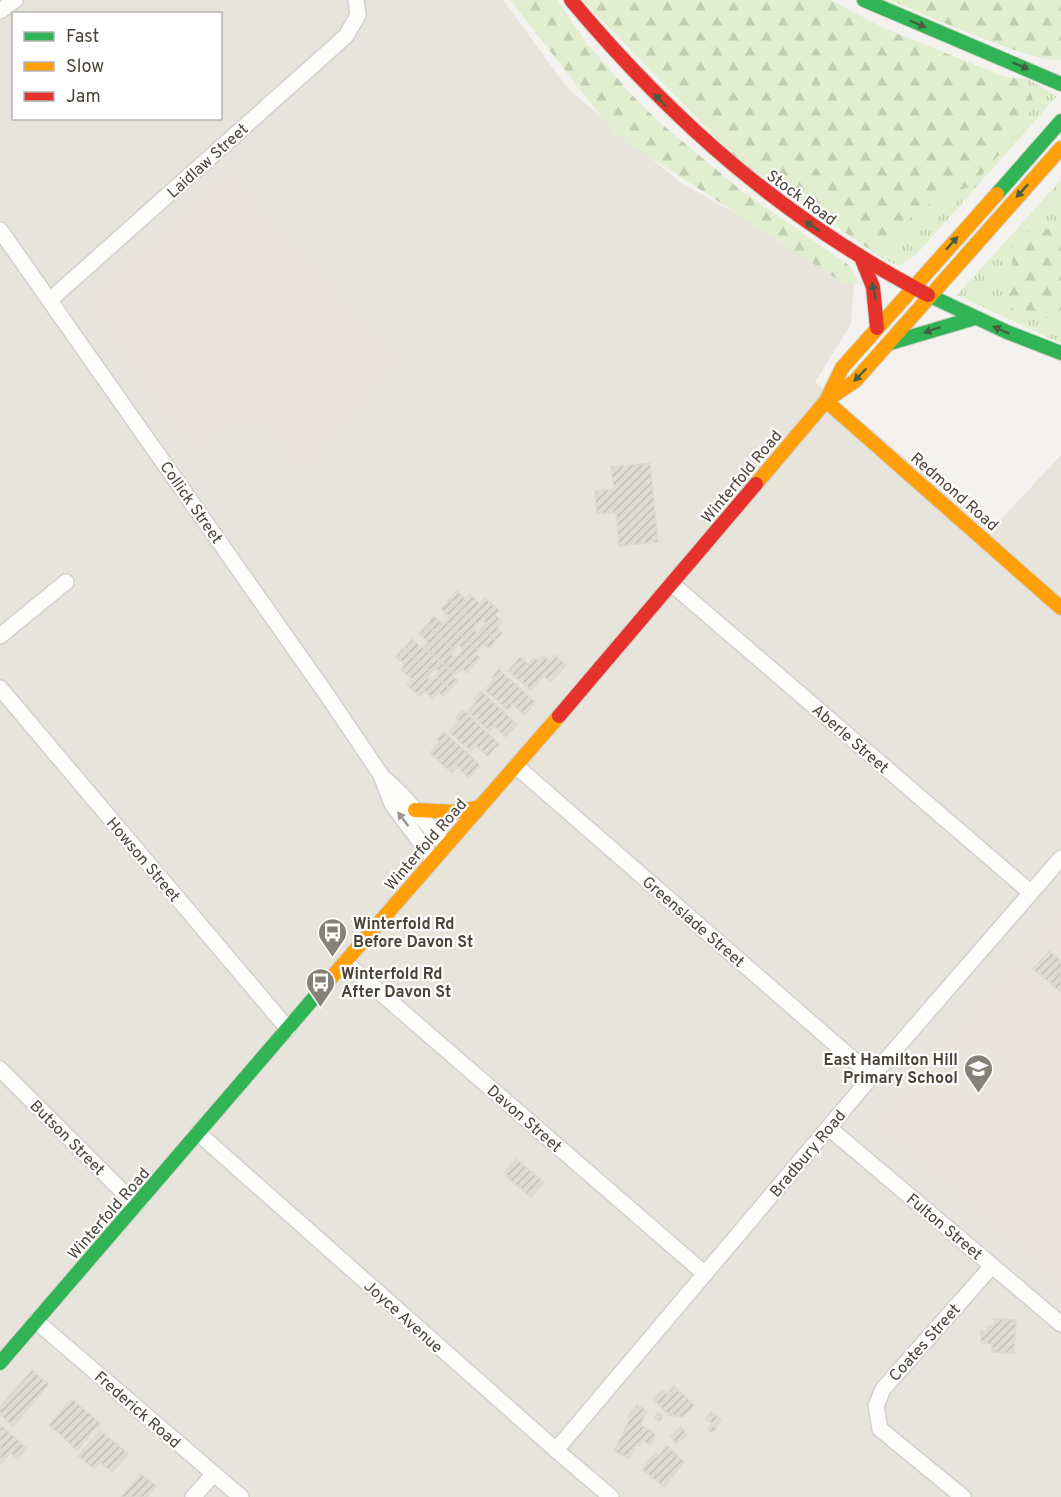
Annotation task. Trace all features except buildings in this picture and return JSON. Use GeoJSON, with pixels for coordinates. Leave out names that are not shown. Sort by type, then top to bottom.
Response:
{"type":"FeatureCollection","features":[{"type":"Feature","properties":{"kind":"main road","name":"Stock Road"},"geometry":{"type":"LineString","coordinates":[[571,0],[639,78],[703,140],[780,202],[861,257],[913,287],[1019,338],[1061,353]]}},
{"type":"Feature","properties":{"kind":"main road"},"geometry":{"type":"LineString","coordinates":[[864,0],[1061,84]]}},
{"type":"Feature","properties":{"kind":"main road"},"geometry":{"type":"LineString","coordinates":[[1044,75],[1061,69]]}},
{"type":"Feature","properties":{"kind":"main road","name":"Winterfold Road"},"geometry":{"type":"LineString","coordinates":[[0,1363],[672,584],[826,401],[842,368],[1061,121]]}},
{"type":"Feature","properties":{"kind":"main road","name":"Winterfold Road"},"geometry":{"type":"LineString","coordinates":[[826,401],[855,381],[1061,148]]}},
{"type":"Feature","properties":{"kind":"main road"},"geometry":{"type":"LineString","coordinates":[[861,257],[873,287],[877,328]]}},
{"type":"Feature","properties":{"kind":"main road"},"geometry":{"type":"LineString","coordinates":[[890,343],[910,339],[931,330],[955,326],[975,318]]}},
{"type":"Feature","properties":{"kind":"main road","name":"Redmond Road"},"geometry":{"type":"LineString","coordinates":[[826,401],[1061,608]]}},
{"type":"Feature","properties":{"kind":"main road"},"geometry":{"type":"LineString","coordinates":[[415,810],[456,812],[479,807]]}},
{"type":"Feature","properties":{"kind":"street"},"geometry":{"type":"LineString","coordinates":[[0,11],[15,0]]}},
{"type":"Feature","properties":{"kind":"street","name":"Laidlaw Street"},"geometry":{"type":"LineString","coordinates":[[50,300],[346,36],[357,8]]}},
{"type":"Feature","properties":{"kind":"street","name":"Collick Street"},"geometry":{"type":"LineString","coordinates":[[0,230],[6,248],[50,300],[321,685],[381,775],[446,845]]}},
{"type":"Feature","properties":{"kind":"street"},"geometry":{"type":"LineString","coordinates":[[0,636],[66,582]]}},
{"type":"Feature","properties":{"kind":"street","name":"Aberle Street"},"geometry":{"type":"LineString","coordinates":[[672,584],[1030,892]]}},
{"type":"Feature","properties":{"kind":"street","name":"Howson Street"},"geometry":{"type":"LineString","coordinates":[[0,688],[288,1029]]}},
{"type":"Feature","properties":{"kind":"street","name":"Greenslade Street"},"geometry":{"type":"LineString","coordinates":[[516,766],[872,1076]]}},
{"type":"Feature","properties":{"kind":"street","name":"Collick Street"},"geometry":{"type":"LineString","coordinates":[[381,775],[392,804],[433,859]]}},
{"type":"Feature","properties":{"kind":"street","name":"Bradbury Road"},"geometry":{"type":"LineString","coordinates":[[556,1450],[872,1076],[1061,858]]}},
{"type":"Feature","properties":{"kind":"street","name":"Davon Street"},"geometry":{"type":"LineString","coordinates":[[345,962],[705,1274]]}},
{"type":"Feature","properties":{"kind":"street","name":"Butson Street"},"geometry":{"type":"LineString","coordinates":[[0,1069],[136,1205]]}},
{"type":"Feature","properties":{"kind":"street","name":"Fulton Street"},"geometry":{"type":"LineString","coordinates":[[829,1128],[1061,1324]]}},
{"type":"Feature","properties":{"kind":"street","name":"Joyce Avenue"},"geometry":{"type":"LineString","coordinates":[[198,1133],[611,1497]]}},
{"type":"Feature","properties":{"kind":"street","name":"Coates Street"},"geometry":{"type":"LineString","coordinates":[[953,1494],[880,1429],[876,1406],[883,1389],[992,1266]]}},
{"type":"Feature","properties":{"kind":"street","name":"Frederick Road"},"geometry":{"type":"LineString","coordinates":[[36,1321],[241,1497]]}},
{"type":"Feature","properties":{"kind":"street"},"geometry":{"type":"LineString","coordinates":[[193,1497],[214,1474]]}},
{"type":"Feature","properties":{"kind":"shaded area"},"geometry":{"type":"Polygon","coordinates":[[[0,0],[503,0],[569,90],[680,182],[854,280],[851,324],[815,382],[991,530],[1061,455],[1061,1497],[0,1497],[0,0]]]}},
{"type":"Feature","properties":{"kind":"shaded area"},"geometry":{"type":"Polygon","coordinates":[[[230,164],[407,360],[313,470],[289,467],[260,426],[240,440],[233,430],[191,459],[89,316],[90,291],[230,164]]]}},
{"type":"Feature","properties":{"kind":"shaded area","name":"East Hamilton Hill Primary School"},"geometry":{"type":"Polygon","coordinates":[[[1061,902],[1061,1292],[877,1133],[872,1122],[1061,902]]]}},
{"type":"Feature","properties":{"kind":"green space"},"geometry":{"type":"Polygon","coordinates":[[[510,0],[557,0],[585,41],[629,92],[658,121],[742,191],[850,266],[859,283],[843,283],[615,134],[510,0]]]}},
{"type":"Feature","properties":{"kind":"green space"},"geometry":{"type":"Polygon","coordinates":[[[582,0],[831,0],[883,28],[1005,77],[1028,79],[1033,102],[1024,126],[971,187],[944,193],[899,226],[885,260],[737,159],[582,0]]]}},
{"type":"Feature","properties":{"kind":"green space"},"geometry":{"type":"Polygon","coordinates":[[[889,0],[1061,0],[1061,60],[1048,59],[1004,46],[889,0]]]}},
{"type":"Feature","properties":{"kind":"green space"},"geometry":{"type":"Polygon","coordinates":[[[1028,79],[1057,96],[916,255],[899,266],[885,260],[899,226],[944,193],[971,187],[1024,126],[1028,79]]]}},
{"type":"Feature","properties":{"kind":"green space"},"geometry":{"type":"Polygon","coordinates":[[[1061,180],[1061,343],[957,295],[1061,180]]]}},
{"type":"Feature","properties":{"kind":"green space"},"geometry":{"type":"Polygon","coordinates":[[[1037,228],[1061,230],[1061,317],[1031,320],[1017,313],[1006,301],[1006,280],[1013,267],[1009,250],[1019,237],[1037,228]]]}},
{"type":"Feature","properties":{"kind":"traffic: fast"},"geometry":{"type":"LineString","coordinates":[[864,0],[1061,84]]}},
{"type":"Feature","properties":{"kind":"traffic: fast"},"geometry":{"type":"LineString","coordinates":[[997,194],[1061,121]]}},
{"type":"Feature","properties":{"kind":"traffic: fast"},"geometry":{"type":"LineString","coordinates":[[928,295],[1007,332],[1061,353]]}},
{"type":"Feature","properties":{"kind":"traffic: fast"},"geometry":{"type":"LineString","coordinates":[[890,343],[975,318]]}},
{"type":"Feature","properties":{"kind":"traffic: fast"},"geometry":{"type":"LineString","coordinates":[[0,1363],[331,978]]}},
{"type":"Feature","properties":{"kind":"traffic: slow"},"geometry":{"type":"LineString","coordinates":[[827,400],[855,381],[1061,148]]}},
{"type":"Feature","properties":{"kind":"traffic: slow"},"geometry":{"type":"LineString","coordinates":[[756,484],[826,401],[842,368],[997,194]]}},
{"type":"Feature","properties":{"kind":"traffic: slow"},"geometry":{"type":"LineString","coordinates":[[826,401],[1061,608]]}},
{"type":"Feature","properties":{"kind":"traffic: slow"},"geometry":{"type":"LineString","coordinates":[[331,978],[559,716]]}},
{"type":"Feature","properties":{"kind":"traffic: slow"},"geometry":{"type":"LineString","coordinates":[[415,810],[456,812],[479,807]]}},
{"type":"Feature","properties":{"kind":"traffic: jam"},"geometry":{"type":"LineString","coordinates":[[571,0],[650,87],[734,166],[826,235],[928,295]]}},
{"type":"Feature","properties":{"kind":"traffic: jam"},"geometry":{"type":"LineString","coordinates":[[861,257],[873,287],[877,328]]}},
{"type":"Feature","properties":{"kind":"traffic: jam"},"geometry":{"type":"LineString","coordinates":[[559,716],[756,484]]}},
{"type":"Feature","properties":{"kind":"place","name":"Winterfold Rd Before Davon St"},"geometry":{"type":"Point","coordinates":[332,958]}},
{"type":"Feature","properties":{"kind":"place","name":"Winterfold Rd After Davon St"},"geometry":{"type":"Point","coordinates":[320,1008]}},
{"type":"Feature","properties":{"kind":"place","name":"East Hamilton Hill Primary School"},"geometry":{"type":"Point","coordinates":[979,1094]}}]}
